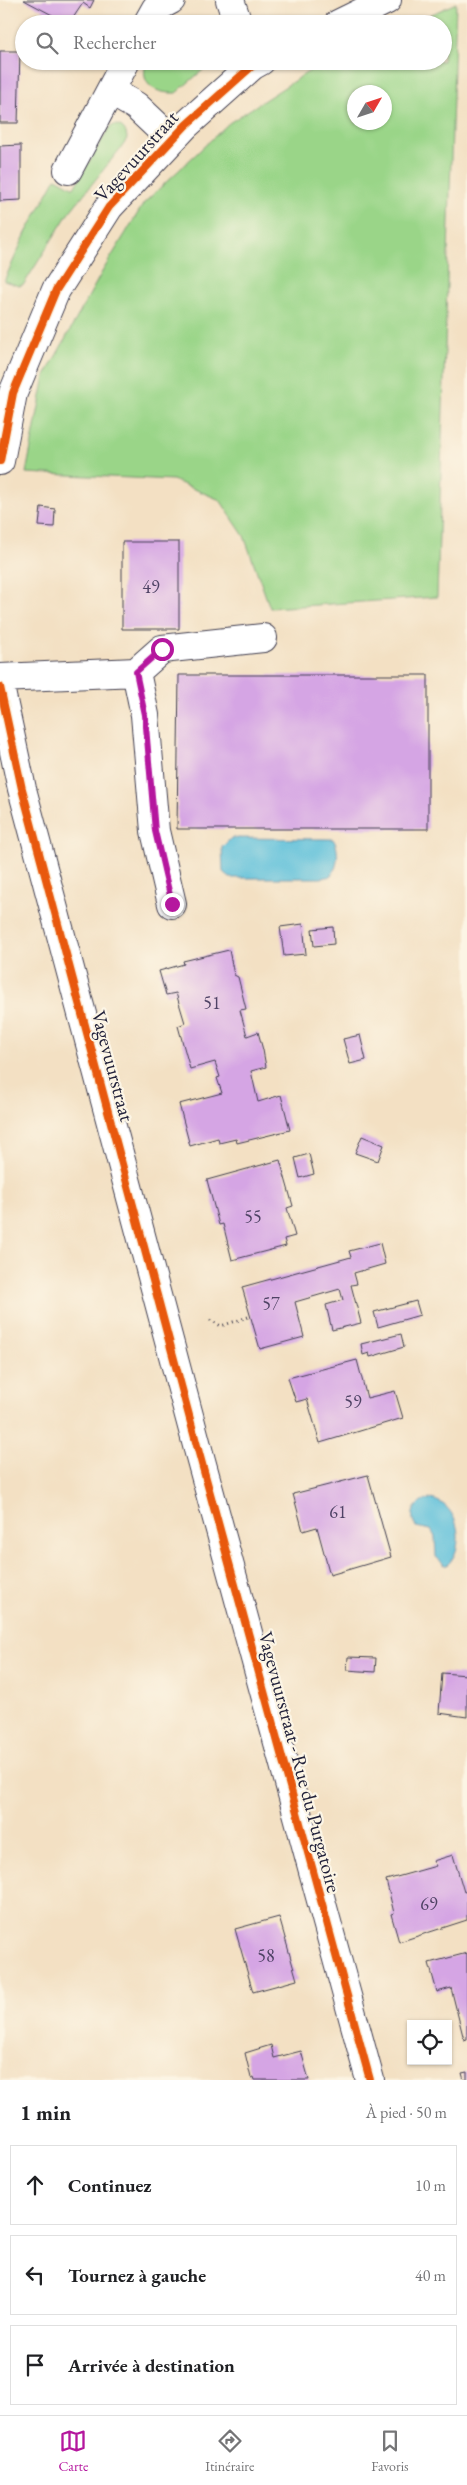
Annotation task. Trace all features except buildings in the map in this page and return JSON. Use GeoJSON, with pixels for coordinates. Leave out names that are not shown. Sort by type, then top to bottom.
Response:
{"type":"FeatureCollection","features":[{"type":"Feature","properties":{"kind":"street"},"geometry":{"type":"LineString","coordinates":[[152,15],[156,8],[171,0]]}},
{"type":"Feature","properties":{"kind":"street"},"geometry":{"type":"LineString","coordinates":[[230,0],[235,15]]}},
{"type":"Feature","properties":{"kind":"street"},"geometry":{"type":"LineString","coordinates":[[356,15],[387,0]]}},
{"type":"Feature","properties":{"kind":"street"},"geometry":{"type":"LineString","coordinates":[[68,170],[121,70]]}},
{"type":"Feature","properties":{"kind":"street","name":"Vagevuurstraat"},"geometry":{"type":"LineString","coordinates":[[0,461],[13,393],[56,290],[109,208],[172,140],[247,70]]}},
{"type":"Feature","properties":{"kind":"street"},"geometry":{"type":"LineString","coordinates":[[110,91],[136,106],[172,140]]}},
{"type":"Feature","properties":{"kind":"street"},"geometry":{"type":"LineString","coordinates":[[0,678],[136,672],[162,649],[263,638]]}},
{"type":"Feature","properties":{"kind":"street"},"geometry":{"type":"LineString","coordinates":[[136,672],[145,715],[155,831],[172,904]]}},
{"type":"Feature","properties":{"kind":"street","name":"Vagevuurstraat"},"geometry":{"type":"LineString","coordinates":[[0,686],[22,789],[199,1453]]}},
{"type":"Feature","properties":{"kind":"street","name":"Vagevuurstraat - Rue du Purgatoire"},"geometry":{"type":"LineString","coordinates":[[199,1453],[370,2080]]}},
{"type":"Feature","properties":{"kind":"path"},"geometry":{"type":"LineString","coordinates":[[210,1320],[221,1326],[250,1316]]}},
{"type":"Feature","properties":{"kind":"green space"},"geometry":{"type":"Polygon","coordinates":[[[456,3],[437,597],[270,608],[244,536],[220,500],[173,480],[26,473],[45,376],[102,272],[144,203],[229,123],[311,70],[452,70],[452,15],[430,15],[456,3]]]}},
{"type":"Feature","properties":{"kind":"green space"},"geometry":{"type":"Polygon","coordinates":[[[145,70],[203,70],[176,93],[161,92],[155,89],[150,86],[145,76],[145,70]]]}},
{"type":"Feature","properties":{"kind":"green space"},"geometry":{"type":"Polygon","coordinates":[[[114,125],[120,126],[125,130],[127,138],[124,144],[68,214],[24,284],[19,286],[4,281],[26,233],[56,178],[74,188],[109,128],[114,125]]]}},
{"type":"Feature","properties":{"kind":"water"},"geometry":{"type":"Polygon","coordinates":[[[231,838],[333,839],[337,847],[335,868],[331,876],[321,878],[230,878],[223,872],[222,847],[231,838]]]}},
{"type":"Feature","properties":{"kind":"water"},"geometry":{"type":"Polygon","coordinates":[[[430,1499],[440,1502],[448,1509],[454,1517],[457,1528],[457,1549],[453,1558],[446,1566],[436,1557],[435,1537],[431,1530],[416,1527],[413,1518],[414,1509],[420,1503],[430,1499]]]}},
{"type":"Feature","properties":{"kind":"cycle path"},"geometry":{"type":"LineString","coordinates":[[0,461],[13,393],[56,290],[109,207],[186,125],[248,70]]}},
{"type":"Feature","properties":{"kind":"cycle path"},"geometry":{"type":"LineString","coordinates":[[0,687],[22,789],[199,1453],[370,2080]]}},
{"type":"Feature","properties":{"kind":"route"},"geometry":{"type":"LineString","coordinates":[[162,649],[136,672],[145,715],[155,831],[172,904]]}}]}
